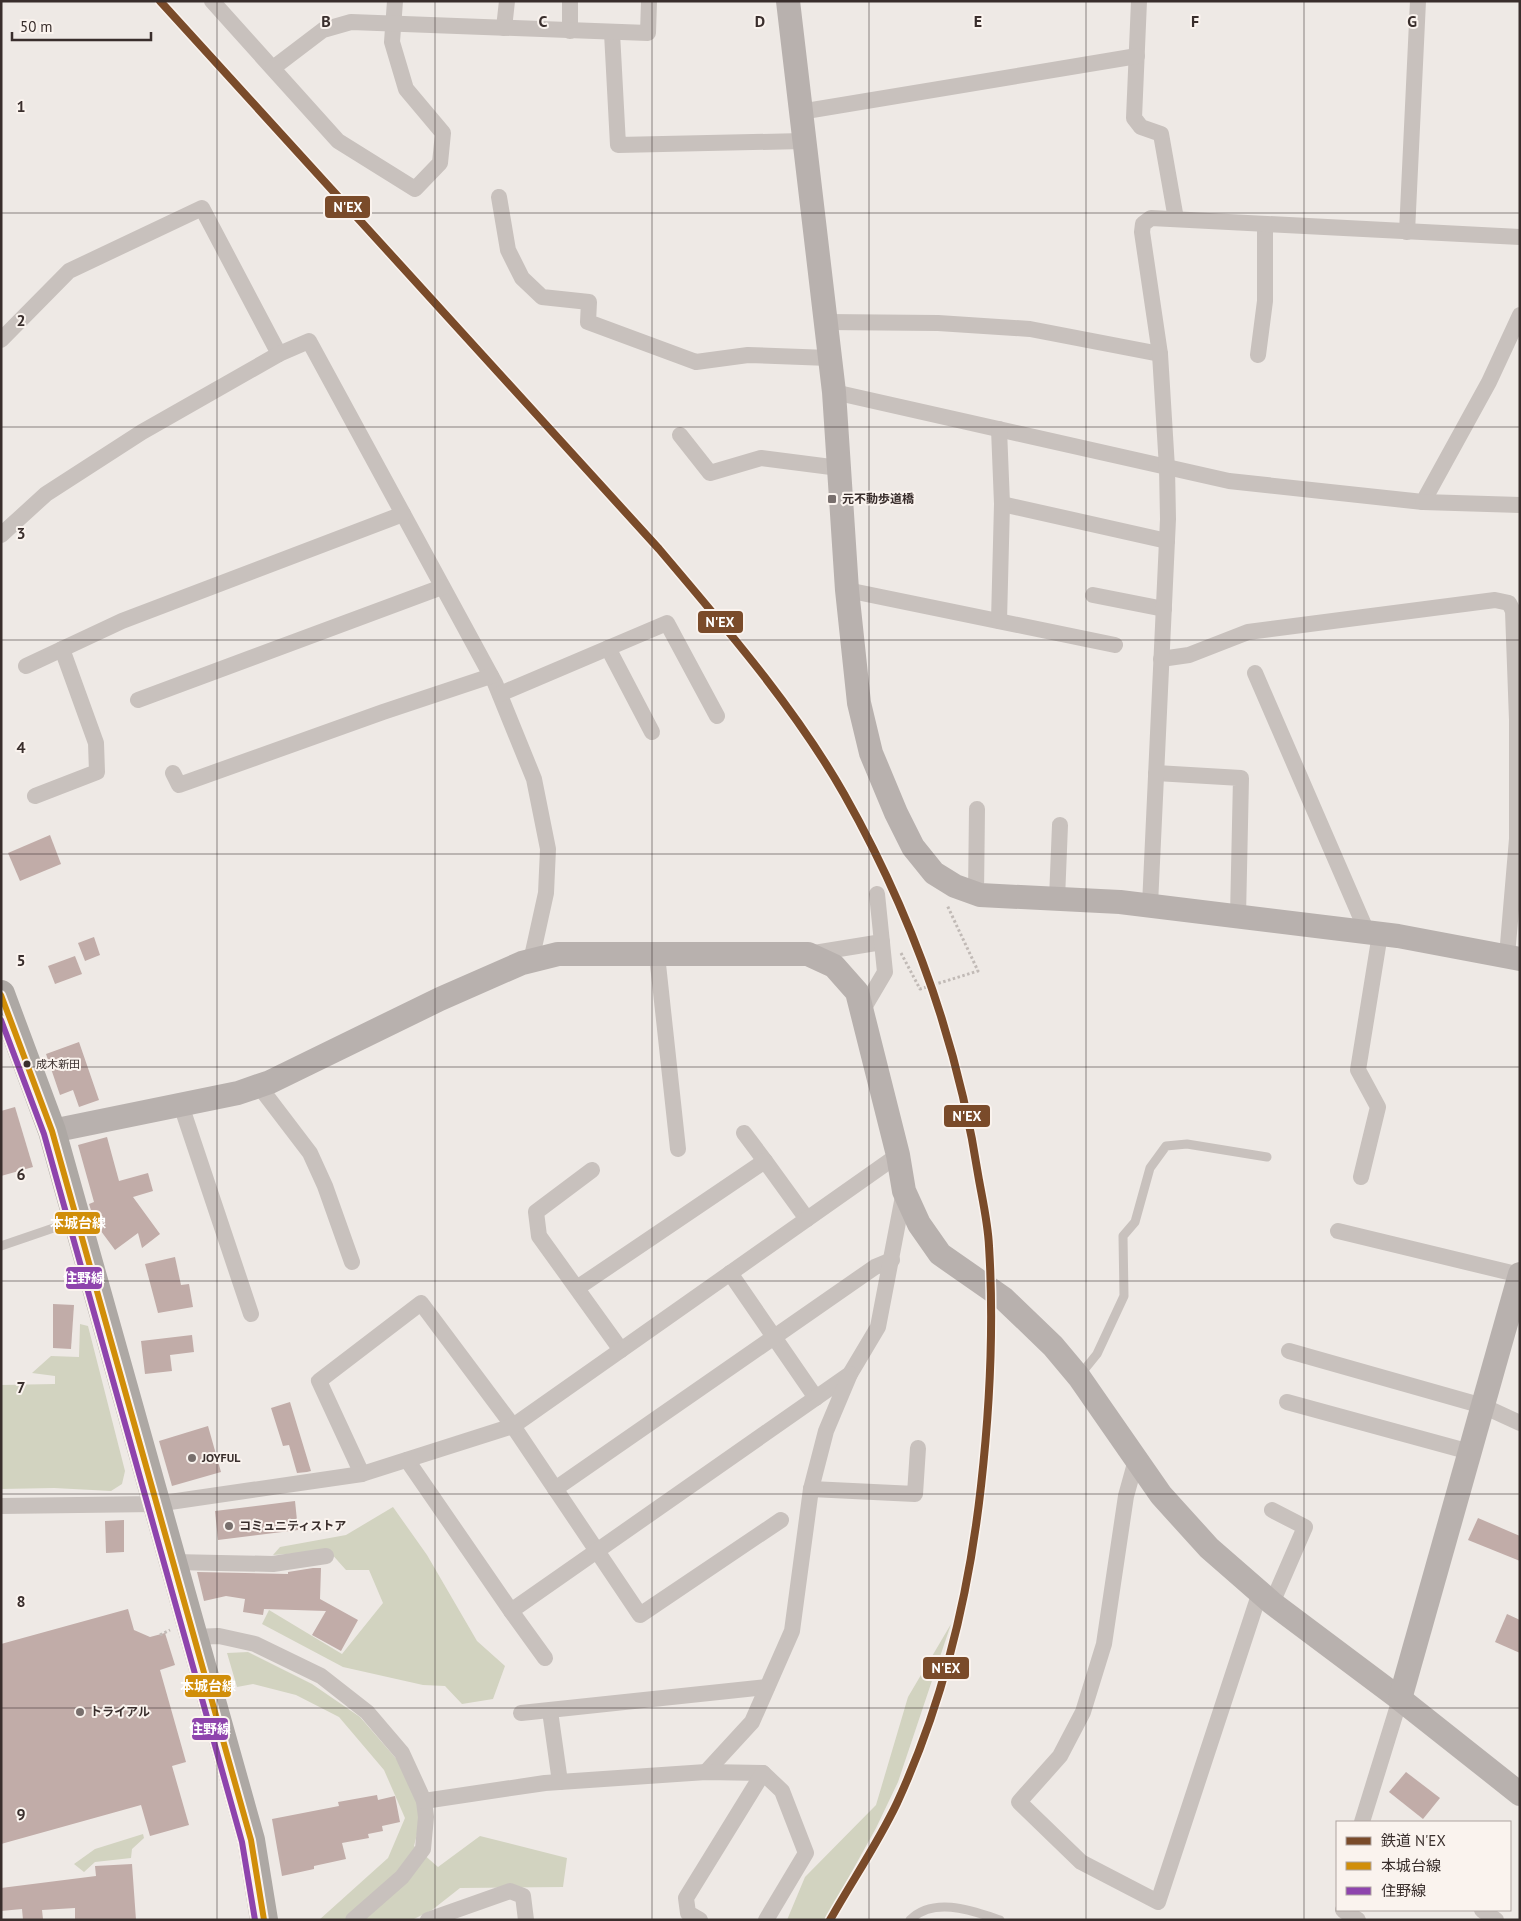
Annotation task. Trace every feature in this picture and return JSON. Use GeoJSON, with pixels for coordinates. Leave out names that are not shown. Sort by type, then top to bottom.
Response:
{"type":"FeatureCollection","features":[{"type":"Feature","properties":{"kind":"highway"},"geometry":{"type":"LineString","coordinates":[[1,994],[52,1131],[251,1840],[264,1920]]}},
{"type":"Feature","properties":{"kind":"street"},"geometry":{"type":"LineString","coordinates":[[215,2],[338,141],[415,189],[440,163],[443,133],[406,89],[392,42],[395,1]]}},
{"type":"Feature","properties":{"kind":"street"},"geometry":{"type":"LineString","coordinates":[[504,28],[507,1]]}},
{"type":"Feature","properties":{"kind":"street"},"geometry":{"type":"LineString","coordinates":[[570,1],[570,31]]}},
{"type":"Feature","properties":{"kind":"street"},"geometry":{"type":"LineString","coordinates":[[273,68],[323,30],[351,22],[648,33],[649,1]]}},
{"type":"Feature","properties":{"kind":"street"},"geometry":{"type":"LineString","coordinates":[[788,1],[834,392],[847,590],[859,703],[871,753],[896,813],[913,846],[934,874],[955,886],[976,894],[1150,906],[1238,916],[1374,933],[1513,958],[1518,839],[1517,720],[1513,611],[1509,603],[1495,600],[1248,632],[1189,655],[1162,659]]}},
{"type":"Feature","properties":{"kind":"street"},"geometry":{"type":"LineString","coordinates":[[1139,1],[1134,118],[1141,127],[1161,134],[1176,219]]}},
{"type":"Feature","properties":{"kind":"street"},"geometry":{"type":"LineString","coordinates":[[1408,232],[1418,1]]}},
{"type":"Feature","properties":{"kind":"street"},"geometry":{"type":"LineString","coordinates":[[612,33],[618,146],[803,141]]}},
{"type":"Feature","properties":{"kind":"street"},"geometry":{"type":"LineString","coordinates":[[800,112],[1137,56]]}},
{"type":"Feature","properties":{"kind":"street"},"geometry":{"type":"LineString","coordinates":[[499,197],[508,250],[522,278],[542,297],[589,302],[588,322],[696,362],[748,355],[830,358]]}},
{"type":"Feature","properties":{"kind":"street"},"geometry":{"type":"LineString","coordinates":[[1,340],[69,270],[202,208],[280,354]]}},
{"type":"Feature","properties":{"kind":"street"},"geometry":{"type":"LineString","coordinates":[[1150,906],[1167,541],[1167,468],[1160,354],[1142,232],[1143,224],[1151,218],[1520,237]]}},
{"type":"Feature","properties":{"kind":"street"},"geometry":{"type":"LineString","coordinates":[[1258,355],[1264,301],[1266,224]]}},
{"type":"Feature","properties":{"kind":"street"},"geometry":{"type":"LineString","coordinates":[[1423,502],[1489,382],[1520,315]]}},
{"type":"Feature","properties":{"kind":"street"},"geometry":{"type":"LineString","coordinates":[[825,322],[938,323],[1030,328],[1160,354]]}},
{"type":"Feature","properties":{"kind":"street"},"geometry":{"type":"LineString","coordinates":[[1,535],[46,494],[142,432],[280,354],[308,341],[491,676],[534,779],[548,849],[546,893],[531,961]]}},
{"type":"Feature","properties":{"kind":"street"},"geometry":{"type":"LineString","coordinates":[[834,392],[1229,481],[1423,502],[1520,505]]}},
{"type":"Feature","properties":{"kind":"street"},"geometry":{"type":"LineString","coordinates":[[999,429],[1002,504],[999,621]]}},
{"type":"Feature","properties":{"kind":"street"},"geometry":{"type":"LineString","coordinates":[[680,435],[710,473],[761,458],[839,468]]}},
{"type":"Feature","properties":{"kind":"street"},"geometry":{"type":"LineString","coordinates":[[1002,504],[1167,541]]}},
{"type":"Feature","properties":{"kind":"street"},"geometry":{"type":"LineString","coordinates":[[26,666],[122,621],[403,514]]}},
{"type":"Feature","properties":{"kind":"street"},"geometry":{"type":"LineString","coordinates":[[138,700],[442,587]]}},
{"type":"Feature","properties":{"kind":"street"},"geometry":{"type":"LineString","coordinates":[[847,590],[1114,645]]}},
{"type":"Feature","properties":{"kind":"street"},"geometry":{"type":"LineString","coordinates":[[1093,595],[1164,609]]}},
{"type":"Feature","properties":{"kind":"street"},"geometry":{"type":"LineString","coordinates":[[500,694],[667,623],[718,716]]}},
{"type":"Feature","properties":{"kind":"street"},"geometry":{"type":"LineString","coordinates":[[608,648],[652,732]]}},
{"type":"Feature","properties":{"kind":"street"},"geometry":{"type":"LineString","coordinates":[[35,796],[97,772],[96,743],[62,649]]}},
{"type":"Feature","properties":{"kind":"street"},"geometry":{"type":"LineString","coordinates":[[1255,673],[1374,933],[1358,1070],[1378,1107],[1361,1177]]}},
{"type":"Feature","properties":{"kind":"street"},"geometry":{"type":"LineString","coordinates":[[173,773],[179,785],[383,712],[491,676]]}},
{"type":"Feature","properties":{"kind":"street"},"geometry":{"type":"LineString","coordinates":[[1156,773],[1241,778],[1238,916]]}},
{"type":"Feature","properties":{"kind":"street"},"geometry":{"type":"LineString","coordinates":[[976,894],[977,809]]}},
{"type":"Feature","properties":{"kind":"street"},"geometry":{"type":"LineString","coordinates":[[1057,899],[1060,825]]}},
{"type":"Feature","properties":{"kind":"street"},"geometry":{"type":"LineString","coordinates":[[862,1011],[885,972],[877,894]]}},
{"type":"Feature","properties":{"kind":"street"},"geometry":{"type":"LineString","coordinates":[[52,1131],[181,1105],[259,1086],[440,999],[531,961],[558,954],[808,954],[882,942]]}},
{"type":"Feature","properties":{"kind":"street"},"geometry":{"type":"LineString","coordinates":[[808,954],[834,966],[857,992],[898,1155],[904,1191],[919,1224],[940,1254],[1003,1298],[1053,1346],[1079,1377],[1161,1495],[1210,1548],[1266,1598],[1400,1699],[1520,1794]]}},
{"type":"Feature","properties":{"kind":"street"},"geometry":{"type":"LineString","coordinates":[[657,955],[678,1149]]}},
{"type":"Feature","properties":{"kind":"street"},"geometry":{"type":"LineString","coordinates":[[259,1086],[310,1153],[325,1186],[352,1262]]}},
{"type":"Feature","properties":{"kind":"street"},"geometry":{"type":"LineString","coordinates":[[181,1105],[251,1314]]}},
{"type":"Feature","properties":{"kind":"street"},"geometry":{"type":"LineString","coordinates":[[744,1133],[807,1219]]}},
{"type":"Feature","properties":{"kind":"street"},"geometry":{"type":"LineString","coordinates":[[1,1506],[156,1504],[362,1474],[513,1426],[898,1155]]}},
{"type":"Feature","properties":{"kind":"street"},"geometry":{"type":"LineString","coordinates":[[577,1288],[765,1161]]}},
{"type":"Feature","properties":{"kind":"street"},"geometry":{"type":"LineString","coordinates":[[592,1170],[536,1212],[539,1236],[621,1350]]}},
{"type":"Feature","properties":{"kind":"street"},"geometry":{"type":"LineString","coordinates":[[706,1772],[752,1722],[792,1631],[811,1489],[826,1431],[850,1374],[878,1327],[904,1191]]}},
{"type":"Feature","properties":{"kind":"street"},"geometry":{"type":"LineString","coordinates":[[1338,1231],[1520,1275],[1400,1699],[1362,1821]]}},
{"type":"Feature","properties":{"kind":"street"},"geometry":{"type":"LineString","coordinates":[[555,1489],[776,1338],[875,1267],[892,1260]]}},
{"type":"Feature","properties":{"kind":"street"},"geometry":{"type":"LineString","coordinates":[[730,1274],[816,1398]]}},
{"type":"Feature","properties":{"kind":"street"},"geometry":{"type":"LineString","coordinates":[[362,1474],[319,1381],[422,1302],[513,1426],[640,1615],[781,1520]]}},
{"type":"Feature","properties":{"kind":"street"},"geometry":{"type":"LineString","coordinates":[[1289,1351],[1483,1406],[1520,1422]]}},
{"type":"Feature","properties":{"kind":"street"},"geometry":{"type":"LineString","coordinates":[[511,1611],[850,1374]]}},
{"type":"Feature","properties":{"kind":"street"},"geometry":{"type":"LineString","coordinates":[[1287,1402],[1470,1452]]}},
{"type":"Feature","properties":{"kind":"street"},"geometry":{"type":"LineString","coordinates":[[811,1489],[915,1494],[918,1448]]}},
{"type":"Feature","properties":{"kind":"street"},"geometry":{"type":"LineString","coordinates":[[407,1460],[511,1611],[546,1658]]}},
{"type":"Feature","properties":{"kind":"street"},"geometry":{"type":"LineString","coordinates":[[1136,1460],[1126,1496],[1104,1644],[1083,1712],[1060,1756],[1019,1802],[1081,1862],[1158,1902],[1266,1598],[1304,1527],[1272,1510]]}},
{"type":"Feature","properties":{"kind":"street"},"geometry":{"type":"LineString","coordinates":[[173,1562],[273,1564],[326,1556]]}},
{"type":"Feature","properties":{"kind":"street"},"geometry":{"type":"LineString","coordinates":[[194,1637],[219,1636],[255,1644],[320,1676],[368,1712],[402,1753],[424,1801],[426,1816],[422,1849],[402,1877],[353,1920]]}},
{"type":"Feature","properties":{"kind":"street"},"geometry":{"type":"LineString","coordinates":[[520,1714],[767,1687]]}},
{"type":"Feature","properties":{"kind":"street"},"geometry":{"type":"LineString","coordinates":[[550,1711],[560,1782]]}},
{"type":"Feature","properties":{"kind":"street"},"geometry":{"type":"LineString","coordinates":[[424,1801],[560,1782],[706,1772],[763,1773],[782,1791],[806,1853],[766,1920]]}},
{"type":"Feature","properties":{"kind":"street"},"geometry":{"type":"LineString","coordinates":[[700,1920],[688,1913],[686,1898],[763,1773]]}},
{"type":"Feature","properties":{"kind":"street"},"geometry":{"type":"LineString","coordinates":[[428,1920],[510,1891],[523,1896],[526,1920]]}},
{"type":"Feature","properties":{"kind":"street"},"geometry":{"type":"LineString","coordinates":[[1345,1911],[1358,1920]]}},
{"type":"Feature","properties":{"kind":"street"},"geometry":{"type":"LineString","coordinates":[[1483,1911],[1496,1920]]}},
{"type":"Feature","properties":{"kind":"lane"},"geometry":{"type":"LineString","coordinates":[[1079,1377],[1097,1354],[1124,1296],[1123,1236],[1136,1222],[1150,1168],[1166,1146],[1187,1144],[1267,1157]]}},
{"type":"Feature","properties":{"kind":"lane"},"geometry":{"type":"LineString","coordinates":[[1,1246],[76,1220]]}},
{"type":"Feature","properties":{"kind":"lane"},"geometry":{"type":"LineString","coordinates":[[910,1920],[933,1908],[950,1907],[1000,1920]]}},
{"type":"Feature","properties":{"kind":"path"},"geometry":{"type":"LineString","coordinates":[[900,950],[920,989],[978,971],[952,914]]}},
{"type":"Feature","properties":{"kind":"green space"},"geometry":{"type":"Polygon","coordinates":[[[80,1324],[88,1326],[125,1471],[122,1484],[111,1491],[54,1488],[1,1489],[1,1385],[55,1384],[55,1376],[32,1373],[51,1356],[79,1357],[80,1324]]]}},
{"type":"Feature","properties":{"kind":"green space"},"geometry":{"type":"Polygon","coordinates":[[[393,1507],[427,1555],[477,1641],[505,1666],[493,1699],[462,1704],[445,1686],[423,1685],[343,1667],[262,1624],[269,1610],[342,1654],[383,1603],[369,1570],[346,1570],[329,1551],[273,1555],[280,1547],[346,1535],[393,1507]]]}},
{"type":"Feature","properties":{"kind":"green space"},"geometry":{"type":"Polygon","coordinates":[[[951,1624],[898,1782],[876,1828],[825,1920],[787,1920],[805,1877],[876,1805],[908,1697],[951,1624]]]}},
{"type":"Feature","properties":{"kind":"green space"},"geometry":{"type":"Polygon","coordinates":[[[248,1652],[312,1684],[360,1717],[400,1763],[422,1815],[414,1846],[438,1867],[480,1836],[567,1858],[563,1887],[460,1888],[432,1910],[412,1920],[319,1920],[388,1858],[405,1818],[384,1770],[339,1717],[296,1695],[253,1684],[237,1687],[227,1653],[248,1652]]]}},
{"type":"Feature","properties":{"kind":"green space"},"geometry":{"type":"Polygon","coordinates":[[[143,1834],[144,1838],[132,1849],[131,1858],[95,1862],[84,1872],[74,1864],[95,1849],[143,1834]]]}},
{"type":"Feature","properties":{"kind":"building"},"geometry":{"type":"Polygon","coordinates":[[[50,835],[61,864],[20,881],[8,853],[50,835]]]}},
{"type":"Feature","properties":{"kind":"building"},"geometry":{"type":"Polygon","coordinates":[[[94,937],[100,955],[85,961],[78,943],[94,937]]]}},
{"type":"Feature","properties":{"kind":"building"},"geometry":{"type":"Polygon","coordinates":[[[75,956],[82,974],[55,984],[48,966],[75,956]]]}},
{"type":"Feature","properties":{"kind":"building"},"geometry":{"type":"Polygon","coordinates":[[[79,1042],[99,1100],[79,1107],[73,1090],[60,1095],[46,1054],[79,1042]]]}},
{"type":"Feature","properties":{"kind":"building"},"geometry":{"type":"Polygon","coordinates":[[[15,1107],[33,1167],[1,1176],[1,1111],[15,1107]]]}},
{"type":"Feature","properties":{"kind":"building"},"geometry":{"type":"Polygon","coordinates":[[[107,1137],[119,1181],[148,1173],[153,1191],[133,1197],[160,1234],[142,1248],[138,1233],[115,1250],[95,1223],[89,1204],[94,1202],[78,1145],[107,1137]]]}},
{"type":"Feature","properties":{"kind":"building"},"geometry":{"type":"Polygon","coordinates":[[[175,1257],[181,1285],[189,1284],[193,1307],[158,1313],[145,1264],[175,1257]]]}},
{"type":"Feature","properties":{"kind":"building"},"geometry":{"type":"Polygon","coordinates":[[[53,1304],[74,1305],[71,1349],[53,1348],[53,1304]]]}},
{"type":"Feature","properties":{"kind":"building"},"geometry":{"type":"Polygon","coordinates":[[[192,1335],[194,1352],[170,1355],[172,1371],[145,1374],[141,1341],[192,1335]]]}},
{"type":"Feature","properties":{"kind":"building"},"geometry":{"type":"Polygon","coordinates":[[[290,1402],[311,1471],[297,1473],[289,1445],[283,1446],[271,1408],[290,1402]]]}},
{"type":"Feature","properties":{"kind":"building"},"geometry":{"type":"Polygon","coordinates":[[[208,1426],[221,1472],[172,1486],[159,1441],[208,1426]]]}},
{"type":"Feature","properties":{"kind":"building"},"geometry":{"type":"Polygon","coordinates":[[[295,1501],[298,1530],[218,1540],[215,1511],[295,1501]]]}},
{"type":"Feature","properties":{"kind":"building"},"geometry":{"type":"Polygon","coordinates":[[[1478,1518],[1520,1536],[1520,1561],[1468,1540],[1478,1518]]]}},
{"type":"Feature","properties":{"kind":"building"},"geometry":{"type":"Polygon","coordinates":[[[124,1520],[124,1552],[106,1553],[105,1521],[124,1520]]]}},
{"type":"Feature","properties":{"kind":"building"},"geometry":{"type":"Polygon","coordinates":[[[321,1568],[320,1599],[358,1620],[341,1651],[312,1635],[326,1611],[264,1609],[263,1615],[243,1612],[245,1599],[226,1596],[204,1601],[197,1572],[288,1574],[288,1572],[321,1568]]]}},
{"type":"Feature","properties":{"kind":"building"},"geometry":{"type":"Polygon","coordinates":[[[128,1609],[134,1630],[150,1637],[165,1633],[175,1665],[160,1670],[186,1762],[172,1766],[189,1825],[150,1836],[141,1805],[1,1844],[1,1644],[128,1609]]]}},
{"type":"Feature","properties":{"kind":"building"},"geometry":{"type":"Polygon","coordinates":[[[1507,1614],[1520,1620],[1520,1653],[1495,1642],[1507,1614]]]}},
{"type":"Feature","properties":{"kind":"building"},"geometry":{"type":"Polygon","coordinates":[[[1406,1772],[1440,1798],[1423,1819],[1389,1792],[1406,1772]]]}},
{"type":"Feature","properties":{"kind":"building"},"geometry":{"type":"Polygon","coordinates":[[[377,1795],[378,1800],[395,1796],[400,1822],[382,1826],[383,1831],[368,1834],[369,1838],[342,1843],[346,1859],[282,1876],[272,1819],[339,1806],[338,1802],[377,1795]]]}},
{"type":"Feature","properties":{"kind":"building"},"geometry":{"type":"Polygon","coordinates":[[[132,1864],[136,1920],[75,1920],[75,1908],[42,1910],[43,1919],[32,1920],[23,1920],[22,1909],[1,1911],[1,1888],[96,1876],[95,1866],[132,1864]]]}},
{"type":"Feature","properties":{"kind":"rail line","name":"N'EX"},"geometry":{"type":"LineString","coordinates":[[160,1],[659,549],[757,667],[803,729],[844,794],[891,886],[929,981],[959,1079],[970,1129],[988,1238],[991,1306],[990,1366],[981,1486],[969,1567],[952,1648],[928,1726],[890,1818],[830,1920]]}},
{"type":"Feature","properties":{"kind":"transit line","name":"本城台線"},"geometry":{"type":"LineString","coordinates":[[1,995],[52,1131],[251,1840],[264,1920]]}},
{"type":"Feature","properties":{"kind":"transit line","name":"住野線"},"geometry":{"type":"LineString","coordinates":[[1,1020],[44,1134],[242,1842],[255,1920]]}},
{"type":"Feature","properties":{"kind":"place","name":"元不動歩道橋"},"geometry":{"type":"Point","coordinates":[832,499]}},
{"type":"Feature","properties":{"kind":"place","name":"成木新田"},"geometry":{"type":"Point","coordinates":[27,1064]}},
{"type":"Feature","properties":{"kind":"place","name":"JOYFUL"},"geometry":{"type":"Point","coordinates":[192,1458]}},
{"type":"Feature","properties":{"kind":"place","name":"コミュニティストア"},"geometry":{"type":"Point","coordinates":[229,1526]}},
{"type":"Feature","properties":{"kind":"place","name":"トライアル"},"geometry":{"type":"Point","coordinates":[80,1712]}}]}
